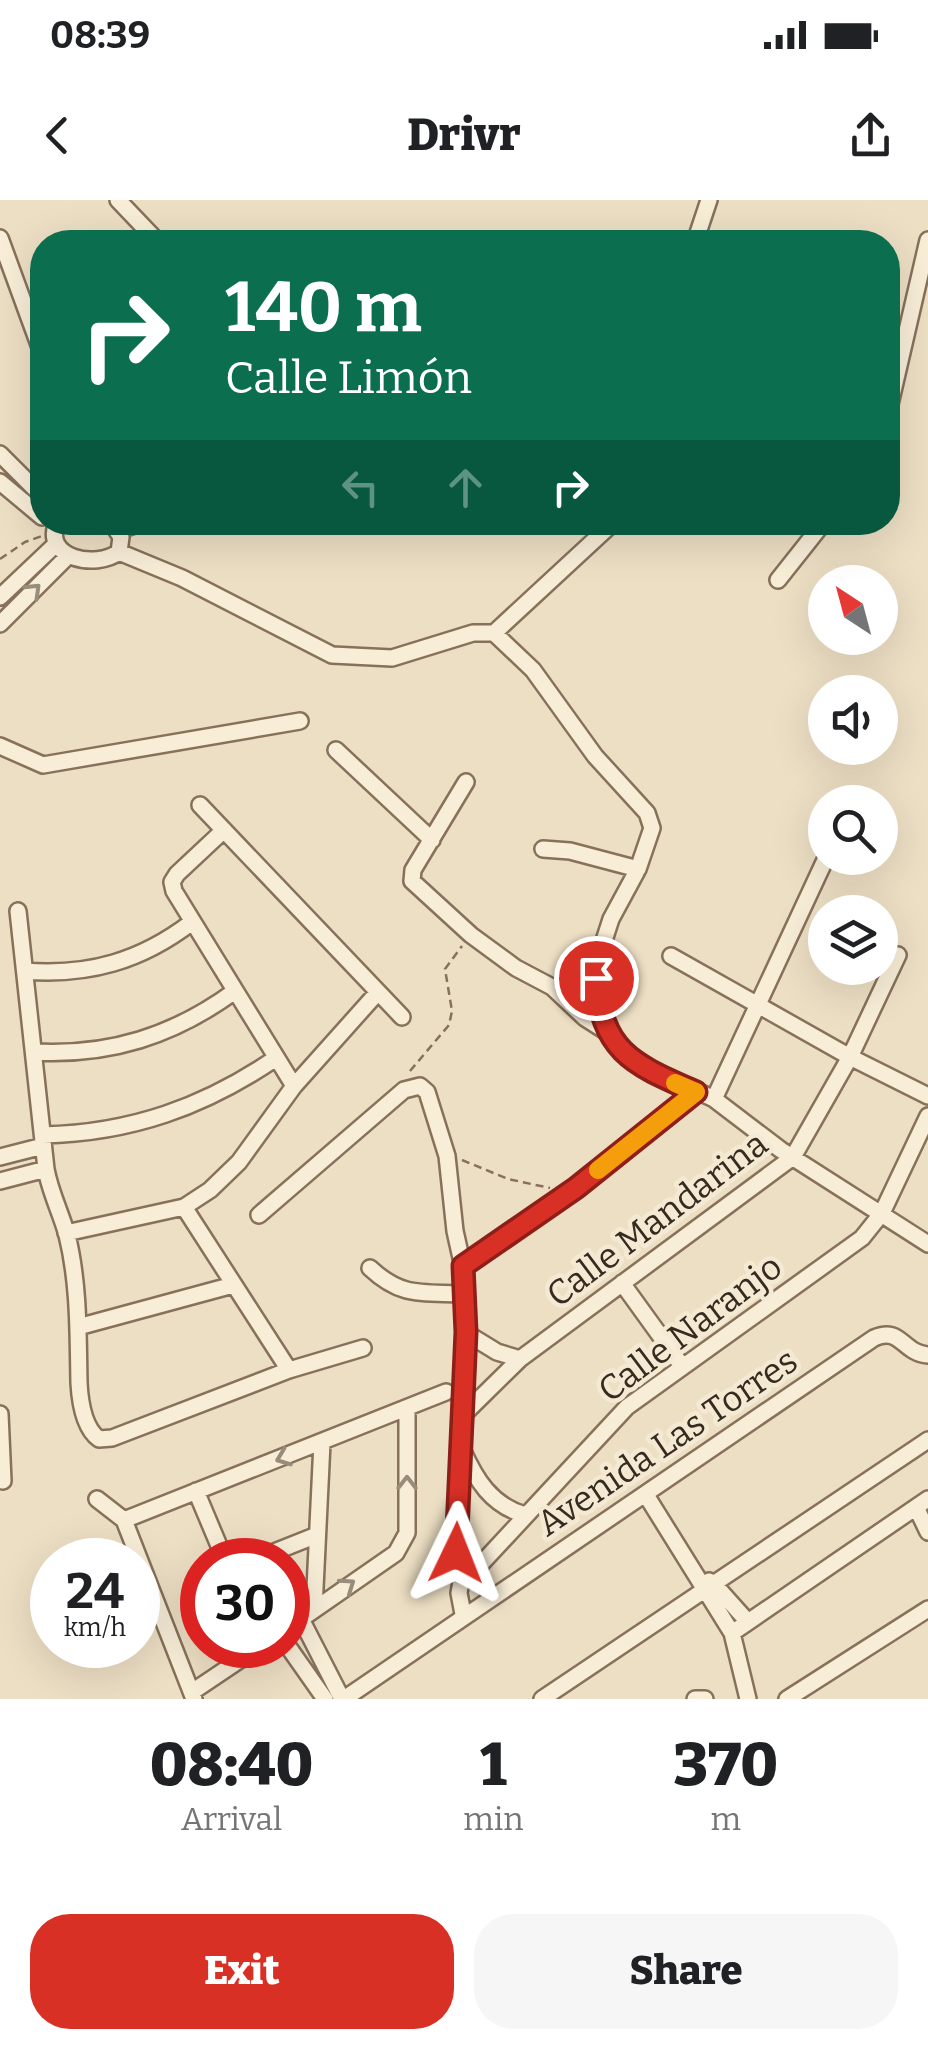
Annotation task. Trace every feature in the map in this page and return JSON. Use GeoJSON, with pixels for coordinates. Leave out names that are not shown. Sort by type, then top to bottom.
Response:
{"type":"FeatureCollection","features":[{"type":"Feature","properties":{"kind":"street"},"geometry":{"type":"LineString","coordinates":[[118,200],[147,230]]}},
{"type":"Feature","properties":{"kind":"street"},"geometry":{"type":"LineString","coordinates":[[699,230],[710,200]]}},
{"type":"Feature","properties":{"kind":"street"},"geometry":{"type":"LineString","coordinates":[[0,238],[30,320]]}},
{"type":"Feature","properties":{"kind":"street"},"geometry":{"type":"LineString","coordinates":[[900,362],[928,240]]}},
{"type":"Feature","properties":{"kind":"street"},"geometry":{"type":"LineString","coordinates":[[23,300],[30,299]]}},
{"type":"Feature","properties":{"kind":"street"},"geometry":{"type":"LineString","coordinates":[[0,454],[30,484]]}},
{"type":"Feature","properties":{"kind":"street"},"geometry":{"type":"LineString","coordinates":[[0,482],[30,509]]}},
{"type":"Feature","properties":{"kind":"street"},"geometry":{"type":"LineString","coordinates":[[0,597],[47,535]]}},
{"type":"Feature","properties":{"kind":"street"},"geometry":{"type":"LineString","coordinates":[[56,535],[68,556],[83,560],[112,558],[122,544],[118,535]]}},
{"type":"Feature","properties":{"kind":"street"},"geometry":{"type":"LineString","coordinates":[[119,552],[182,578],[332,655],[392,658],[472,634],[494,633],[600,535]]}},
{"type":"Feature","properties":{"kind":"street"},"geometry":{"type":"LineString","coordinates":[[778,580],[814,535]]}},
{"type":"Feature","properties":{"kind":"street"},"geometry":{"type":"LineString","coordinates":[[1,621],[68,556]]}},
{"type":"Feature","properties":{"kind":"street"},"geometry":{"type":"LineString","coordinates":[[494,633],[532,670],[595,756],[647,813],[652,828],[600,953],[596,978],[598,1005],[607,1032]]}},
{"type":"Feature","properties":{"kind":"street"},"geometry":{"type":"LineString","coordinates":[[0,746],[43,765],[300,721]]}},
{"type":"Feature","properties":{"kind":"street"},"geometry":{"type":"LineString","coordinates":[[336,750],[432,840]]}},
{"type":"Feature","properties":{"kind":"street"},"geometry":{"type":"LineString","coordinates":[[466,782],[413,870],[412,882],[471,935],[516,968],[552,987],[585,1018],[607,1032],[631,1060],[714,1099],[793,1157],[928,1244]]}},
{"type":"Feature","properties":{"kind":"street"},"geometry":{"type":"LineString","coordinates":[[200,805],[402,1017]]}},
{"type":"Feature","properties":{"kind":"street"},"geometry":{"type":"LineString","coordinates":[[224,830],[172,882],[192,922],[294,1086]]}},
{"type":"Feature","properties":{"kind":"street"},"geometry":{"type":"LineString","coordinates":[[543,849],[570,851],[638,869]]}},
{"type":"Feature","properties":{"kind":"street"},"geometry":{"type":"LineString","coordinates":[[714,1099],[818,875]]}},
{"type":"Feature","properties":{"kind":"street"},"geometry":{"type":"LineString","coordinates":[[18,912],[46,1169],[66,1233],[78,1326],[80,1395],[90,1432],[99,1439],[112,1438],[289,1370],[363,1348]]}},
{"type":"Feature","properties":{"kind":"street"},"geometry":{"type":"LineString","coordinates":[[25,971],[64,973],[102,968],[150,950],[192,922]]}},
{"type":"Feature","properties":{"kind":"street"},"geometry":{"type":"LineString","coordinates":[[671,956],[850,1057],[928,1096]]}},
{"type":"Feature","properties":{"kind":"street","name":"Calle Mandarina"},"geometry":{"type":"LineString","coordinates":[[462,1415],[520,1359],[793,1157],[850,1057],[884,985]]}},
{"type":"Feature","properties":{"kind":"street"},"geometry":{"type":"LineString","coordinates":[[34,1052],[65,1054],[126,1046],[184,1025],[235,991]]}},
{"type":"Feature","properties":{"kind":"street"},"geometry":{"type":"LineString","coordinates":[[66,1233],[184,1207],[210,1190],[239,1162],[294,1086],[378,992]]}},
{"type":"Feature","properties":{"kind":"street"},"geometry":{"type":"LineString","coordinates":[[0,1157],[43,1140],[166,1116],[217,1094],[276,1058]]}},
{"type":"Feature","properties":{"kind":"street"},"geometry":{"type":"LineString","coordinates":[[259,1215],[410,1088],[420,1086],[427,1092],[447,1156],[454,1231],[463,1266],[466,1332],[456,1553],[463,1570],[459,1593],[463,1614]]}},
{"type":"Feature","properties":{"kind":"street"},"geometry":{"type":"LineString","coordinates":[[463,1266],[576,1188],[696,1092]]}},
{"type":"Feature","properties":{"kind":"street","name":"Calle Naranjo"},"geometry":{"type":"LineString","coordinates":[[463,1570],[481,1564],[628,1407],[862,1238],[882,1213],[928,1116]]}},
{"type":"Feature","properties":{"kind":"street"},"geometry":{"type":"LineString","coordinates":[[0,1181],[46,1169]]}},
{"type":"Feature","properties":{"kind":"street"},"geometry":{"type":"LineString","coordinates":[[184,1207],[289,1370]]}},
{"type":"Feature","properties":{"kind":"street"},"geometry":{"type":"LineString","coordinates":[[370,1268],[402,1291],[464,1294]]}},
{"type":"Feature","properties":{"kind":"street"},"geometry":{"type":"LineString","coordinates":[[622,1283],[682,1366]]}},
{"type":"Feature","properties":{"kind":"street"},"geometry":{"type":"LineString","coordinates":[[78,1326],[234,1284]]}},
{"type":"Feature","properties":{"kind":"street"},"geometry":{"type":"LineString","coordinates":[[466,1332],[497,1352],[520,1359]]}},
{"type":"Feature","properties":{"kind":"street","name":"Avenida Las Torres"},"geometry":{"type":"LineString","coordinates":[[343,1699],[874,1338],[894,1334],[912,1351],[928,1355]]}},
{"type":"Feature","properties":{"kind":"street"},"geometry":{"type":"LineString","coordinates":[[124,1520],[446,1392]]}},
{"type":"Feature","properties":{"kind":"street"},"geometry":{"type":"LineString","coordinates":[[310,1613],[396,1552],[406,1533],[407,1410]]}},
{"type":"Feature","properties":{"kind":"street"},"geometry":{"type":"LineString","coordinates":[[0,1414],[3,1481]]}},
{"type":"Feature","properties":{"kind":"street"},"geometry":{"type":"LineString","coordinates":[[542,1699],[706,1584],[928,1440]]}},
{"type":"Feature","properties":{"kind":"street"},"geometry":{"type":"LineString","coordinates":[[310,1575],[318,1535],[322,1443]]}},
{"type":"Feature","properties":{"kind":"street"},"geometry":{"type":"LineString","coordinates":[[460,1445],[486,1492],[498,1503],[526,1516]]}},
{"type":"Feature","properties":{"kind":"street"},"geometry":{"type":"LineString","coordinates":[[196,1491],[215,1538]]}},
{"type":"Feature","properties":{"kind":"street"},"geometry":{"type":"LineString","coordinates":[[646,1495],[706,1584],[732,1633],[748,1699]]}},
{"type":"Feature","properties":{"kind":"street"},"geometry":{"type":"LineString","coordinates":[[97,1499],[124,1520],[193,1696],[231,1668]]}},
{"type":"Feature","properties":{"kind":"street"},"geometry":{"type":"LineString","coordinates":[[732,1633],[922,1503],[928,1532]]}},
{"type":"Feature","properties":{"kind":"street"},"geometry":{"type":"LineString","coordinates":[[310,1538],[318,1535]]}},
{"type":"Feature","properties":{"kind":"street"},"geometry":{"type":"LineString","coordinates":[[706,1584],[748,1622]]}},
{"type":"Feature","properties":{"kind":"street"},"geometry":{"type":"LineString","coordinates":[[788,1699],[928,1608]]}},
{"type":"Feature","properties":{"kind":"street"},"geometry":{"type":"LineString","coordinates":[[310,1636],[343,1699]]}},
{"type":"Feature","properties":{"kind":"street"},"geometry":{"type":"LineString","coordinates":[[303,1668],[324,1699]]}},
{"type":"Feature","properties":{"kind":"street"},"geometry":{"type":"LineString","coordinates":[[695,1699],[705,1699]]}},
{"type":"Feature","properties":{"kind":"path"},"geometry":{"type":"LineString","coordinates":[[0,559],[38,535]]}},
{"type":"Feature","properties":{"kind":"path"},"geometry":{"type":"LineString","coordinates":[[410,1088],[413,1064],[450,1025],[452,1011],[445,968],[471,935]]}},
{"type":"Feature","properties":{"kind":"path"},"geometry":{"type":"LineString","coordinates":[[447,1156],[508,1179],[546,1188],[576,1188]]}},
{"type":"Feature","properties":{"kind":"slow traffic"},"geometry":{"type":"LineString","coordinates":[[598,1170],[696,1092],[675,1083]]}},
{"type":"Feature","properties":{"kind":"route"},"geometry":{"type":"LineString","coordinates":[[456,1553],[466,1332],[463,1266],[576,1188],[696,1092],[631,1060],[617,1045],[607,1032],[598,1005],[596,978]]}}]}
